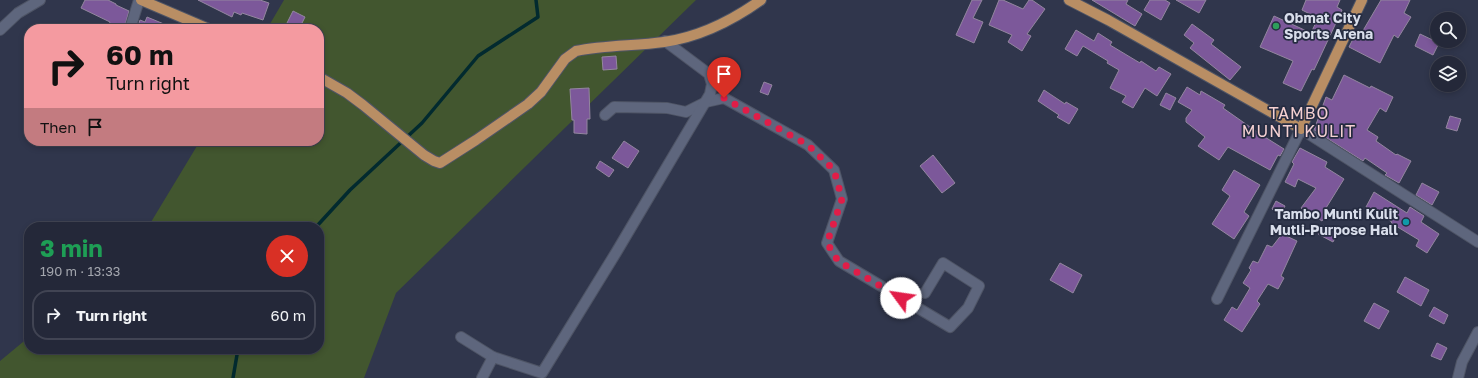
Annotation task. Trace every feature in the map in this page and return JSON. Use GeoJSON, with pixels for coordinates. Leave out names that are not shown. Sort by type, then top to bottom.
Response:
{"type":"FeatureCollection","features":[{"type":"Feature","properties":{"kind":"main road"},"geometry":{"type":"LineString","coordinates":[[140,0],[197,24]]}},
{"type":"Feature","properties":{"kind":"main road"},"geometry":{"type":"LineString","coordinates":[[324,80],[358,101],[424,155],[440,163],[476,140],[534,99],[565,59],[576,51],[666,41],[687,36],[712,27],[761,0]]}},
{"type":"Feature","properties":{"kind":"main road"},"geometry":{"type":"LineString","coordinates":[[1069,0],[1301,129],[1362,0]]}},
{"type":"Feature","properties":{"kind":"street"},"geometry":{"type":"LineString","coordinates":[[0,30],[18,13],[40,0]]}},
{"type":"Feature","properties":{"kind":"street"},"geometry":{"type":"LineString","coordinates":[[132,24],[140,0]]}},
{"type":"Feature","properties":{"kind":"street"},"geometry":{"type":"LineString","coordinates":[[461,337],[493,358],[542,373],[710,94],[712,84],[709,74],[666,41]]}},
{"type":"Feature","properties":{"kind":"street"},"geometry":{"type":"LineString","coordinates":[[605,115],[614,107],[667,108],[686,112],[706,102],[724,98],[808,145],[834,170],[842,199],[827,243],[838,261],[950,327],[968,308],[979,286],[943,263],[924,293]]}},
{"type":"Feature","properties":{"kind":"street"},"geometry":{"type":"LineString","coordinates":[[1217,299],[1301,129],[1478,242]]}},
{"type":"Feature","properties":{"kind":"street"},"geometry":{"type":"LineString","coordinates":[[1458,378],[1462,362],[1478,332]]}},
{"type":"Feature","properties":{"kind":"street"},"geometry":{"type":"LineString","coordinates":[[482,378],[493,358]]}},
{"type":"Feature","properties":{"kind":"green space"},"geometry":{"type":"Polygon","coordinates":[[[284,0],[696,0],[396,293],[364,378],[0,378],[0,361],[24,341],[24,354],[324,354],[324,222],[151,222],[197,146],[324,146],[324,24],[270,24],[284,0]]]}},
{"type":"Feature","properties":{"kind":"building"},"geometry":{"type":"Polygon","coordinates":[[[85,0],[108,0],[129,11],[125,24],[109,24],[110,22],[81,8],[85,0]]]}},
{"type":"Feature","properties":{"kind":"building"},"geometry":{"type":"Polygon","coordinates":[[[198,0],[260,0],[269,3],[263,20],[234,12],[232,17],[198,0]]]}},
{"type":"Feature","properties":{"kind":"building"},"geometry":{"type":"Polygon","coordinates":[[[972,0],[982,0],[973,18],[983,22],[974,43],[956,35],[972,0]]]}},
{"type":"Feature","properties":{"kind":"building"},"geometry":{"type":"Polygon","coordinates":[[[999,0],[1003,0],[1023,9],[1029,0],[1032,0],[1045,9],[1027,34],[1031,36],[1022,51],[1008,42],[1012,35],[989,25],[999,0]]]}},
{"type":"Feature","properties":{"kind":"building"},"geometry":{"type":"Polygon","coordinates":[[[1092,0],[1128,0],[1126,4],[1142,14],[1135,26],[1092,0]]]}},
{"type":"Feature","properties":{"kind":"building"},"geometry":{"type":"Polygon","coordinates":[[[1150,0],[1165,0],[1170,3],[1161,20],[1144,10],[1150,0]]]}},
{"type":"Feature","properties":{"kind":"building"},"geometry":{"type":"Polygon","coordinates":[[[1176,0],[1206,0],[1199,13],[1176,0]]]}},
{"type":"Feature","properties":{"kind":"building"},"geometry":{"type":"Polygon","coordinates":[[[1306,0],[1340,0],[1337,7],[1342,10],[1314,70],[1312,69],[1301,91],[1283,83],[1293,61],[1260,47],[1274,16],[1311,33],[1318,18],[1302,10],[1306,0]]]}},
{"type":"Feature","properties":{"kind":"building"},"geometry":{"type":"Polygon","coordinates":[[[1381,0],[1410,0],[1404,13],[1411,17],[1398,38],[1394,35],[1380,63],[1349,47],[1357,31],[1361,34],[1381,0]]]}},
{"type":"Feature","properties":{"kind":"building"},"geometry":{"type":"Polygon","coordinates":[[[293,11],[305,17],[302,24],[286,24],[293,11]]]}},
{"type":"Feature","properties":{"kind":"building"},"geometry":{"type":"Polygon","coordinates":[[[147,17],[164,24],[139,24],[140,20],[145,22],[147,17]]]}},
{"type":"Feature","properties":{"kind":"building"},"geometry":{"type":"Polygon","coordinates":[[[1192,24],[1214,40],[1211,44],[1241,67],[1230,80],[1190,48],[1194,43],[1184,35],[1192,24]]]}},
{"type":"Feature","properties":{"kind":"building"},"geometry":{"type":"Polygon","coordinates":[[[1076,30],[1094,41],[1098,33],[1112,42],[1110,45],[1140,63],[1141,61],[1156,71],[1159,67],[1171,74],[1157,96],[1145,88],[1133,108],[1122,102],[1126,96],[1110,88],[1119,70],[1107,63],[1108,61],[1083,46],[1077,56],[1065,49],[1076,30]]]}},
{"type":"Feature","properties":{"kind":"building"},"geometry":{"type":"Polygon","coordinates":[[[1420,34],[1430,39],[1430,48],[1436,48],[1433,55],[1415,46],[1420,34]]]}},
{"type":"Feature","properties":{"kind":"building"},"geometry":{"type":"Polygon","coordinates":[[[616,56],[617,69],[603,70],[602,57],[616,56]]]}},
{"type":"Feature","properties":{"kind":"building"},"geometry":{"type":"Polygon","coordinates":[[[1344,75],[1370,88],[1371,86],[1393,97],[1386,112],[1380,108],[1367,130],[1378,137],[1376,141],[1396,155],[1397,154],[1411,161],[1399,183],[1385,175],[1387,173],[1365,158],[1363,161],[1314,130],[1326,97],[1332,100],[1344,75]]]}},
{"type":"Feature","properties":{"kind":"building"},"geometry":{"type":"Polygon","coordinates":[[[764,82],[772,85],[768,95],[760,92],[764,82]]]}},
{"type":"Feature","properties":{"kind":"building"},"geometry":{"type":"Polygon","coordinates":[[[1187,87],[1200,95],[1201,91],[1225,105],[1223,108],[1284,149],[1280,156],[1278,155],[1270,170],[1228,147],[1219,160],[1198,146],[1205,137],[1186,122],[1186,118],[1192,110],[1178,102],[1187,87]]]}},
{"type":"Feature","properties":{"kind":"building"},"geometry":{"type":"Polygon","coordinates":[[[589,88],[590,119],[587,119],[587,134],[574,133],[570,89],[589,88]]]}},
{"type":"Feature","properties":{"kind":"building"},"geometry":{"type":"Polygon","coordinates":[[[1044,90],[1065,104],[1066,102],[1078,109],[1069,124],[1057,117],[1059,115],[1038,101],[1044,90]]]}},
{"type":"Feature","properties":{"kind":"building"},"geometry":{"type":"Polygon","coordinates":[[[1166,93],[1176,98],[1170,110],[1160,105],[1166,93]]]}},
{"type":"Feature","properties":{"kind":"building"},"geometry":{"type":"Polygon","coordinates":[[[1450,116],[1461,119],[1457,131],[1446,128],[1450,116]]]}},
{"type":"Feature","properties":{"kind":"building"},"geometry":{"type":"Polygon","coordinates":[[[624,141],[639,151],[628,168],[612,158],[624,141]]]}},
{"type":"Feature","properties":{"kind":"building"},"geometry":{"type":"Polygon","coordinates":[[[1300,148],[1327,162],[1325,167],[1344,179],[1326,208],[1329,210],[1322,221],[1301,208],[1316,188],[1298,179],[1295,187],[1285,182],[1294,164],[1292,162],[1300,148]]]}},
{"type":"Feature","properties":{"kind":"building"},"geometry":{"type":"Polygon","coordinates":[[[933,155],[955,183],[942,193],[920,166],[933,155]]]}},
{"type":"Feature","properties":{"kind":"building"},"geometry":{"type":"Polygon","coordinates":[[[600,161],[614,170],[609,177],[596,168],[600,161]]]}},
{"type":"Feature","properties":{"kind":"building"},"geometry":{"type":"Polygon","coordinates":[[[1234,170],[1260,185],[1244,212],[1249,216],[1234,239],[1212,224],[1230,196],[1222,190],[1234,170]]]}},
{"type":"Feature","properties":{"kind":"building"},"geometry":{"type":"Polygon","coordinates":[[[1422,183],[1439,192],[1432,205],[1416,195],[1422,183]]]}},
{"type":"Feature","properties":{"kind":"building"},"geometry":{"type":"Polygon","coordinates":[[[1374,192],[1407,213],[1410,207],[1424,216],[1421,222],[1439,234],[1427,253],[1416,246],[1419,240],[1366,207],[1374,192]]]}},
{"type":"Feature","properties":{"kind":"building"},"geometry":{"type":"Polygon","coordinates":[[[1276,201],[1285,206],[1281,215],[1272,209],[1276,201]]]}},
{"type":"Feature","properties":{"kind":"building"},"geometry":{"type":"Polygon","coordinates":[[[1323,226],[1337,234],[1333,242],[1318,234],[1323,226]]]}},
{"type":"Feature","properties":{"kind":"building"},"geometry":{"type":"Polygon","coordinates":[[[1282,234],[1297,241],[1281,276],[1284,278],[1278,289],[1268,284],[1257,301],[1260,304],[1242,332],[1224,320],[1232,307],[1237,310],[1250,288],[1243,283],[1251,270],[1249,268],[1253,261],[1258,263],[1267,245],[1272,247],[1282,234]]]}},
{"type":"Feature","properties":{"kind":"building"},"geometry":{"type":"Polygon","coordinates":[[[1060,263],[1082,275],[1073,293],[1050,280],[1060,263]]]}},
{"type":"Feature","properties":{"kind":"building"},"geometry":{"type":"Polygon","coordinates":[[[1405,277],[1429,290],[1421,306],[1397,292],[1405,277]]]}},
{"type":"Feature","properties":{"kind":"building"},"geometry":{"type":"Polygon","coordinates":[[[1374,303],[1389,311],[1379,329],[1364,321],[1374,303]]]}},
{"type":"Feature","properties":{"kind":"building"},"geometry":{"type":"Polygon","coordinates":[[[1434,307],[1448,315],[1444,324],[1429,316],[1434,307]]]}},
{"type":"Feature","properties":{"kind":"building"},"geometry":{"type":"Polygon","coordinates":[[[1437,343],[1447,348],[1441,360],[1431,356],[1437,343]]]}},
{"type":"Feature","properties":{"kind":"waterway"},"geometry":{"type":"LineString","coordinates":[[321,222],[350,190],[422,123],[478,56],[538,17],[536,0]]}},
{"type":"Feature","properties":{"kind":"waterway"},"geometry":{"type":"LineString","coordinates":[[233,378],[237,354]]}},
{"type":"Feature","properties":{"kind":"place","name":"Obmat City Sports Arena"},"geometry":{"type":"Point","coordinates":[1276,26]}},
{"type":"Feature","properties":{"kind":"place","name":"Tambo Munti Kulit Mutli-Purpose Hall"},"geometry":{"type":"Point","coordinates":[1406,222]}},
{"type":"Feature","properties":{"kind":"district","name":"TAMBO MUNTI KULIT"},"geometry":{"type":"Point","coordinates":[1299,122]}},
{"type":"Feature","properties":{"kind":"route"},"geometry":{"type":"LineString","coordinates":[[724,98],[808,145],[834,170],[842,199],[827,243],[838,261],[901,298]]}}]}
